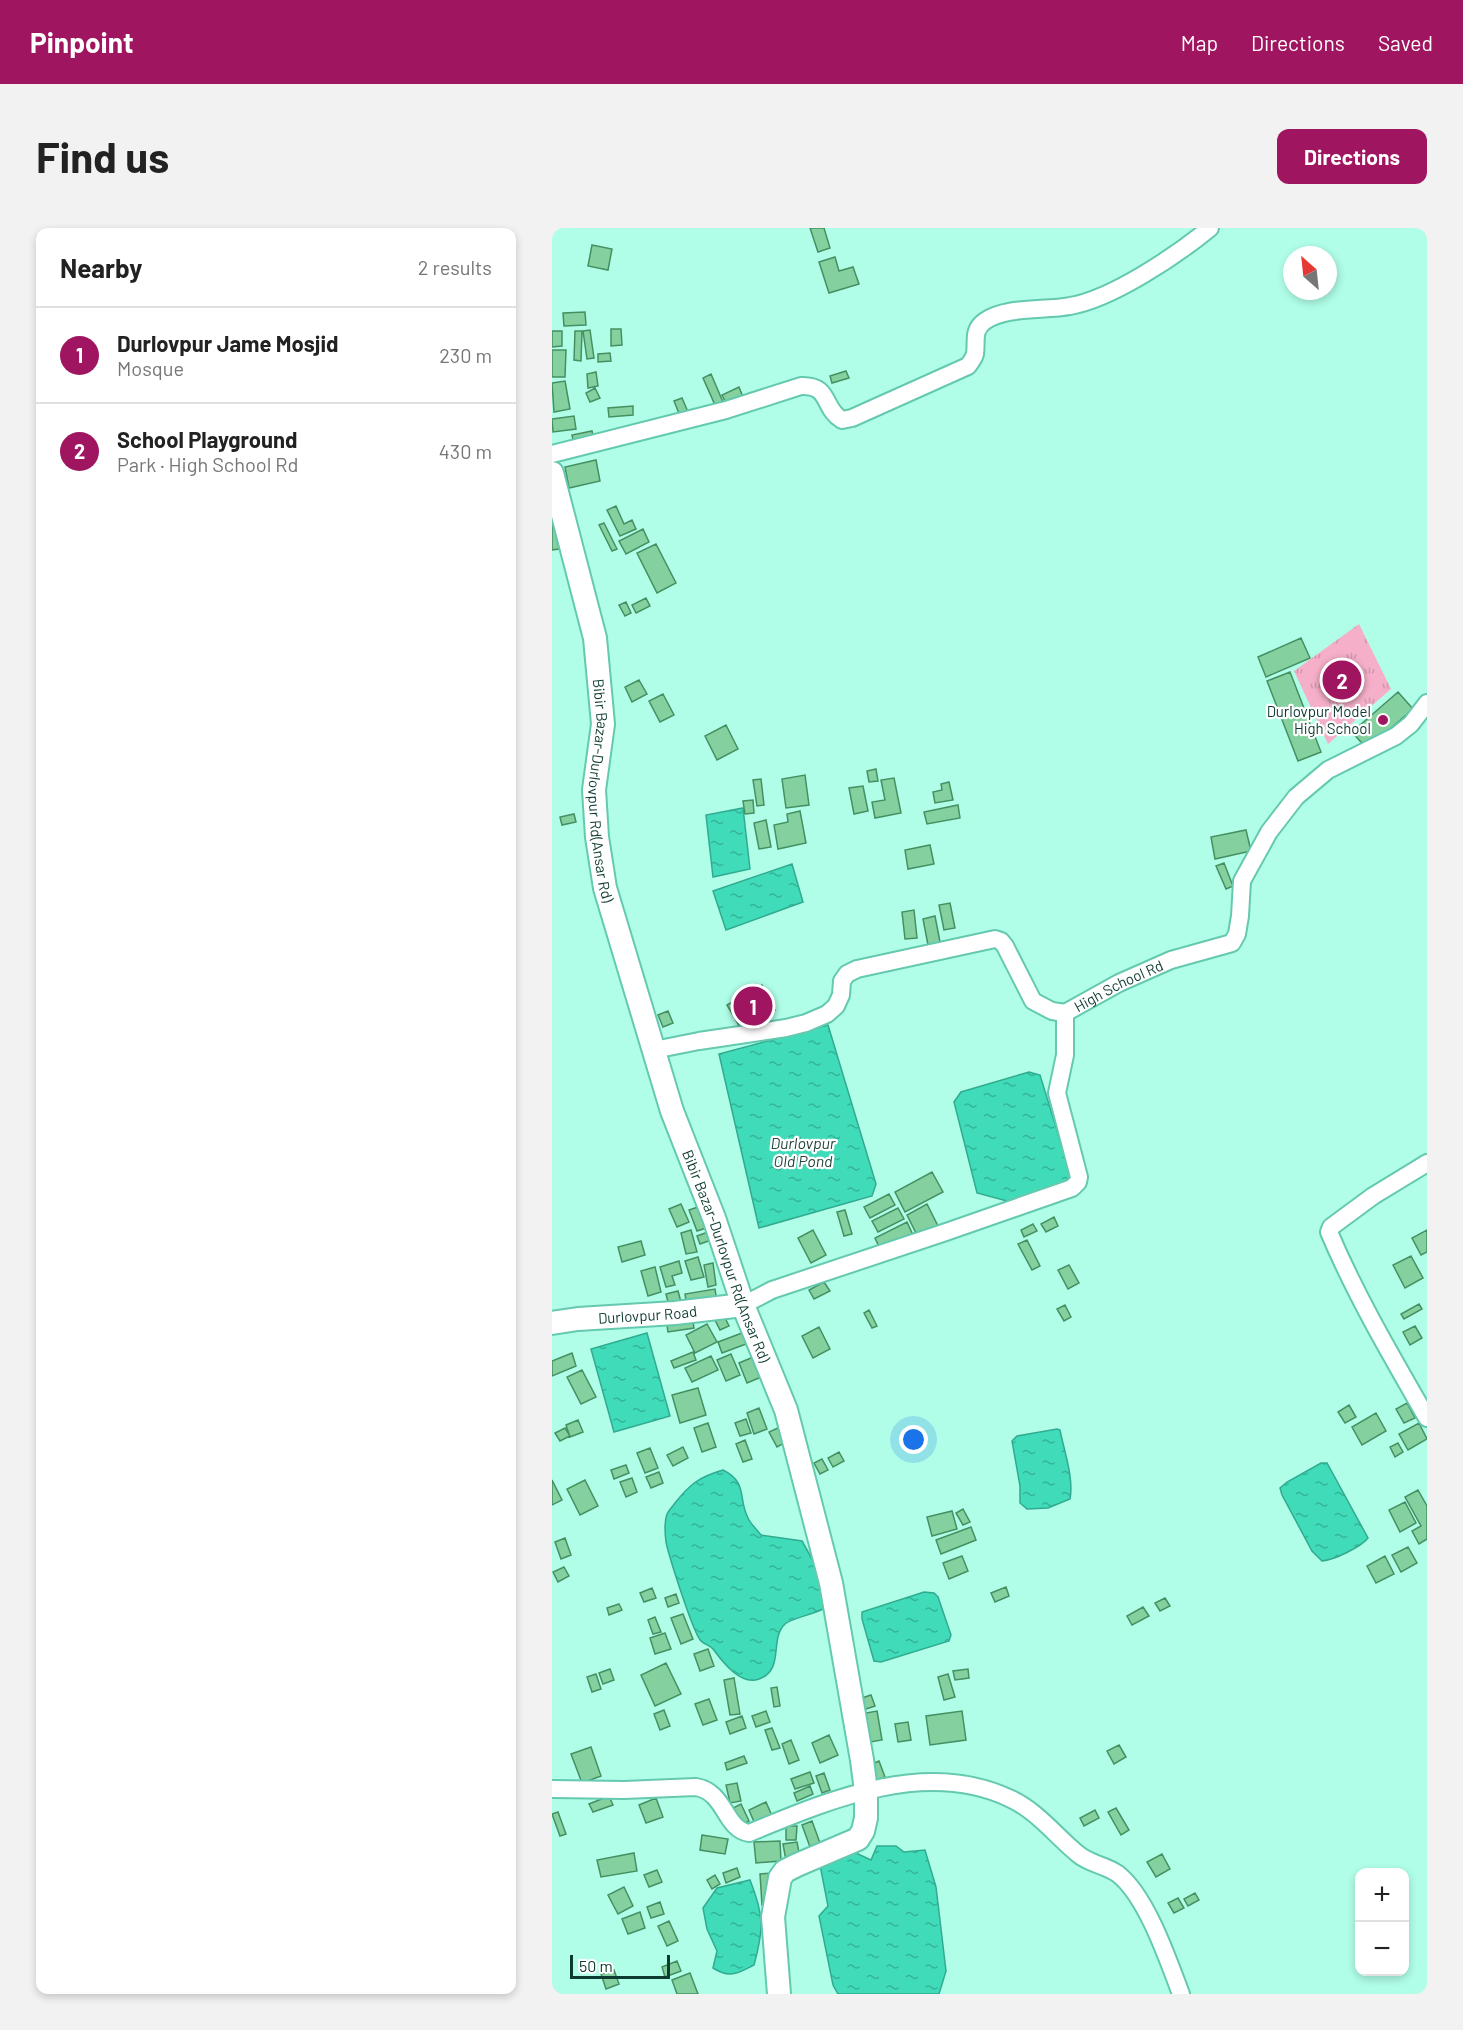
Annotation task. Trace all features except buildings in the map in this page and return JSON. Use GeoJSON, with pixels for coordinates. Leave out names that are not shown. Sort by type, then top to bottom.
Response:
{"type":"FeatureCollection","features":[{"type":"Feature","properties":{"kind":"street"},"geometry":{"type":"LineString","coordinates":[[552,454],[715,413],[801,386],[813,386],[822,391],[835,416],[842,420],[852,418],[968,366],[975,356],[974,340],[977,328],[991,317],[1009,312],[1072,306],[1102,296],[1130,282],[1189,246],[1210,228]]}},
{"type":"Feature","properties":{"kind":"street","name":"Bibir Bazar-Durlovpur Rd(Ansar Rd)"},"geometry":{"type":"LineString","coordinates":[[552,473],[595,638],[603,724],[594,790],[597,837],[605,888],[672,1111],[714,1218],[743,1305],[786,1410],[831,1583],[866,1791],[867,1818],[863,1832],[858,1839],[797,1865],[785,1871],[780,1878],[773,1917],[779,1994]]}},
{"type":"Feature","properties":{"kind":"street","name":"High School Rd"},"geometry":{"type":"LineString","coordinates":[[743,1305],[772,1290],[1072,1188],[1078,1182],[1079,1177],[1057,1093],[1065,1056],[1065,1013],[1119,983],[1171,960],[1232,943],[1237,934],[1240,916],[1242,881],[1269,832],[1296,797],[1328,770],[1396,736],[1411,724],[1427,703]]}},
{"type":"Feature","properties":{"kind":"street"},"geometry":{"type":"LineString","coordinates":[[654,1050],[806,1023],[827,1014],[836,1006],[841,995],[842,981],[847,974],[857,969],[995,939],[1001,941],[1005,946],[1033,1001],[1052,1011],[1065,1013]]}},
{"type":"Feature","properties":{"kind":"street"},"geometry":{"type":"LineString","coordinates":[[1427,1163],[1373,1196],[1331,1227],[1329,1232],[1348,1274],[1427,1418]]}},
{"type":"Feature","properties":{"kind":"street","name":"Durlovpur Road"},"geometry":{"type":"LineString","coordinates":[[552,1323],[743,1305]]}},
{"type":"Feature","properties":{"kind":"street"},"geometry":{"type":"LineString","coordinates":[[552,1789],[624,1790],[696,1787],[705,1789],[717,1798],[735,1828],[749,1833],[843,1797],[918,1782],[946,1783],[982,1789],[1013,1799],[1033,1813],[1080,1857],[1117,1874],[1133,1890],[1157,1932],[1181,1994]]}},
{"type":"Feature","properties":{"kind":"green space"},"geometry":{"type":"Polygon","coordinates":[[[1359,624],[1391,689],[1328,744],[1294,671],[1359,624]]]}},
{"type":"Feature","properties":{"kind":"water"},"geometry":{"type":"Polygon","coordinates":[[[743,808],[750,869],[713,877],[706,815],[743,808]]]}},
{"type":"Feature","properties":{"kind":"water"},"geometry":{"type":"Polygon","coordinates":[[[792,864],[803,902],[726,930],[713,891],[792,864]]]}},
{"type":"Feature","properties":{"kind":"water","name":"Durlovpur Old Pond"},"geometry":{"type":"Polygon","coordinates":[[[828,1025],[876,1184],[872,1196],[759,1228],[719,1054],[828,1025]]]}},
{"type":"Feature","properties":{"kind":"water"},"geometry":{"type":"Polygon","coordinates":[[[1029,1072],[1040,1075],[1072,1179],[1065,1185],[1007,1201],[977,1193],[954,1102],[961,1092],[1029,1072]]]}},
{"type":"Feature","properties":{"kind":"water"},"geometry":{"type":"Polygon","coordinates":[[[647,1333],[670,1416],[614,1432],[591,1349],[647,1333]]]}},
{"type":"Feature","properties":{"kind":"water"},"geometry":{"type":"Polygon","coordinates":[[[1060,1430],[1068,1464],[1071,1482],[1070,1499],[1048,1508],[1027,1509],[1020,1503],[1020,1486],[1012,1441],[1017,1436],[1060,1430]]]}},
{"type":"Feature","properties":{"kind":"water"},"geometry":{"type":"Polygon","coordinates":[[[1321,1463],[1327,1463],[1368,1538],[1347,1553],[1322,1561],[1312,1551],[1280,1488],[1321,1463]]]}},
{"type":"Feature","properties":{"kind":"water"},"geometry":{"type":"Polygon","coordinates":[[[723,1470],[736,1480],[750,1522],[761,1535],[802,1541],[811,1556],[823,1591],[823,1609],[792,1620],[780,1630],[772,1669],[759,1679],[745,1679],[738,1676],[712,1648],[701,1641],[687,1610],[666,1542],[666,1517],[675,1503],[696,1482],[707,1475],[723,1470]]]}},
{"type":"Feature","properties":{"kind":"water"},"geometry":{"type":"Polygon","coordinates":[[[924,1592],[934,1593],[938,1597],[951,1635],[949,1641],[881,1662],[874,1661],[862,1612],[924,1592]]]}},
{"type":"Feature","properties":{"kind":"water"},"geometry":{"type":"Polygon","coordinates":[[[877,1846],[896,1846],[904,1852],[925,1850],[936,1887],[946,1971],[939,1994],[838,1994],[833,1985],[819,1916],[828,1906],[820,1865],[856,1853],[871,1860],[877,1846]]]}},
{"type":"Feature","properties":{"kind":"water"},"geometry":{"type":"Polygon","coordinates":[[[750,1880],[758,1903],[761,1922],[760,1941],[754,1965],[738,1972],[724,1973],[713,1968],[717,1951],[707,1929],[703,1908],[717,1888],[750,1880]]]}},
{"type":"Feature","properties":{"kind":"place","name":"School Playground"},"geometry":{"type":"Point","coordinates":[1342,680]}},
{"type":"Feature","properties":{"kind":"place","name":"Durlovpur Model High School"},"geometry":{"type":"Point","coordinates":[1383,720]}},
{"type":"Feature","properties":{"kind":"place","name":"Durlovpur Jame Mosjid"},"geometry":{"type":"Point","coordinates":[753,1006]}}]}
